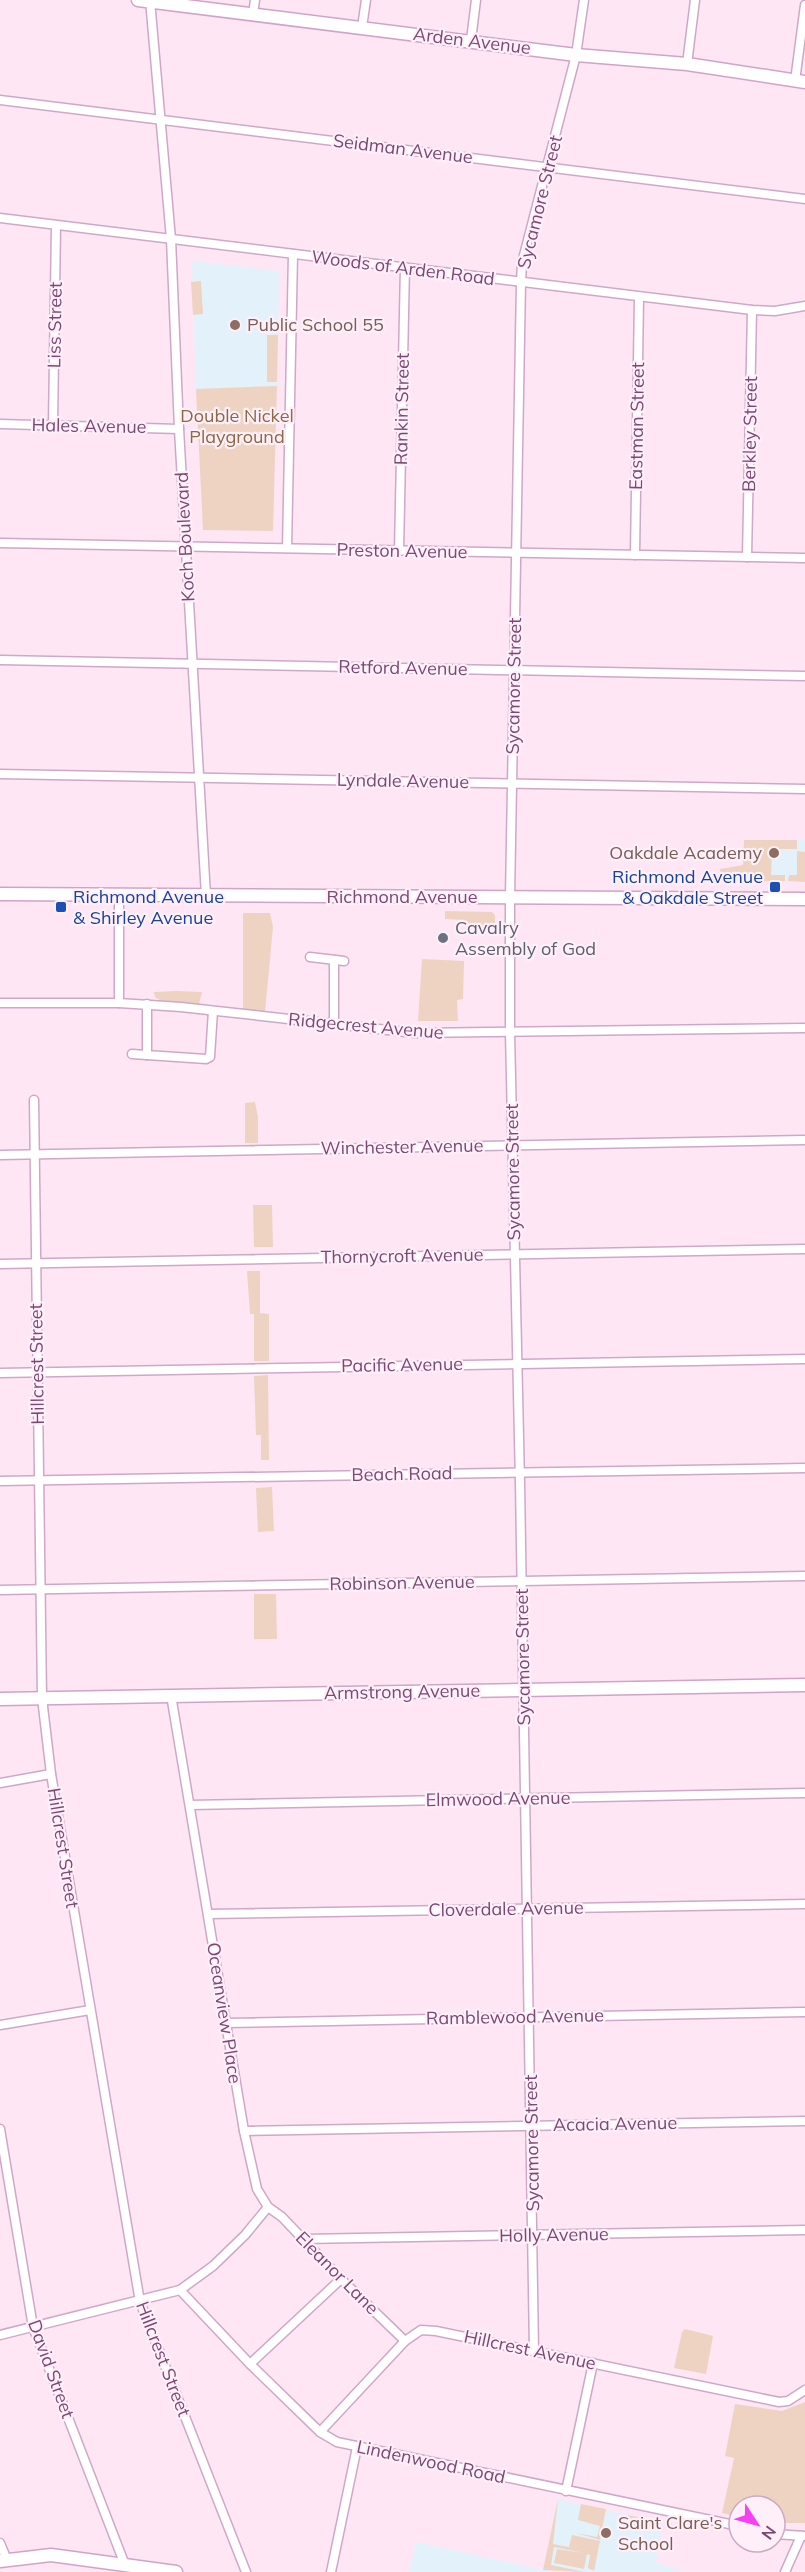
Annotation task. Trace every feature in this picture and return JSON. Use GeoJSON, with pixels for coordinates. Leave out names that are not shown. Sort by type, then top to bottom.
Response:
{"type":"FeatureCollection","features":[{"type":"Feature","properties":{"kind":"street","name":"Arden Avenue"},"geometry":{"type":"LineString","coordinates":[[146,0],[576,55],[687,64],[800,81]]}},
{"type":"Feature","properties":{"kind":"street","name":"Koch Boulevard"},"geometry":{"type":"LineString","coordinates":[[146,0],[171,239],[179,429],[206,896]]}},
{"type":"Feature","properties":{"kind":"street"},"geometry":{"type":"LineString","coordinates":[[253,14],[255,0]]}},
{"type":"Feature","properties":{"kind":"street"},"geometry":{"type":"LineString","coordinates":[[362,27],[366,0]]}},
{"type":"Feature","properties":{"kind":"street"},"geometry":{"type":"LineString","coordinates":[[471,40],[476,0]]}},
{"type":"Feature","properties":{"kind":"street","name":"Sycamore Street"},"geometry":{"type":"LineString","coordinates":[[534,2351],[524,1690],[510,1032],[510,897],[521,282],[522,262],[576,55],[584,0]]}},
{"type":"Feature","properties":{"kind":"street"},"geometry":{"type":"LineString","coordinates":[[687,64],[695,0]]}},
{"type":"Feature","properties":{"kind":"street"},"geometry":{"type":"LineString","coordinates":[[800,81],[805,5]]}},
{"type":"Feature","properties":{"kind":"street","name":"Seidman Avenue"},"geometry":{"type":"LineString","coordinates":[[0,100],[805,199]]}},
{"type":"Feature","properties":{"kind":"street","name":"Woods of Arden Road"},"geometry":{"type":"LineString","coordinates":[[0,219],[752,310],[775,311],[805,306]]}},
{"type":"Feature","properties":{"kind":"street","name":"Liss Street"},"geometry":{"type":"LineString","coordinates":[[53,425],[56,226]]}},
{"type":"Feature","properties":{"kind":"street"},"geometry":{"type":"LineString","coordinates":[[287,548],[293,255]]}},
{"type":"Feature","properties":{"kind":"street","name":"Rankin Street"},"geometry":{"type":"LineString","coordinates":[[399,550],[405,267]]}},
{"type":"Feature","properties":{"kind":"street","name":"Eastman Street"},"geometry":{"type":"LineString","coordinates":[[635,555],[639,297]]}},
{"type":"Feature","properties":{"kind":"street","name":"Berkley Street"},"geometry":{"type":"LineString","coordinates":[[747,557],[752,310]]}},
{"type":"Feature","properties":{"kind":"street","name":"Hales Avenue"},"geometry":{"type":"LineString","coordinates":[[0,424],[179,429]]}},
{"type":"Feature","properties":{"kind":"street","name":"Preston Avenue"},"geometry":{"type":"LineString","coordinates":[[0,543],[805,558]]}},
{"type":"Feature","properties":{"kind":"street","name":"Retford Avenue"},"geometry":{"type":"LineString","coordinates":[[0,660],[805,676]]}},
{"type":"Feature","properties":{"kind":"street","name":"Lyndale Avenue"},"geometry":{"type":"LineString","coordinates":[[0,774],[805,789]]}},
{"type":"Feature","properties":{"kind":"street","name":"Richmond Avenue"},"geometry":{"type":"LineString","coordinates":[[0,894],[805,899]]}},
{"type":"Feature","properties":{"kind":"street"},"geometry":{"type":"LineString","coordinates":[[119,895],[119,1003]]}},
{"type":"Feature","properties":{"kind":"street"},"geometry":{"type":"LineString","coordinates":[[310,957],[344,961]]}},
{"type":"Feature","properties":{"kind":"street"},"geometry":{"type":"LineString","coordinates":[[334,960],[334,1024]]}},
{"type":"Feature","properties":{"kind":"street","name":"Ridgecrest Avenue"},"geometry":{"type":"LineString","coordinates":[[0,1003],[147,1005],[415,1034],[805,1028]]}},
{"type":"Feature","properties":{"kind":"street"},"geometry":{"type":"LineString","coordinates":[[147,1005],[147,1055]]}},
{"type":"Feature","properties":{"kind":"street"},"geometry":{"type":"LineString","coordinates":[[132,1054],[206,1059],[210,1057],[213,1011]]}},
{"type":"Feature","properties":{"kind":"street","name":"Hillcrest Street"},"geometry":{"type":"LineString","coordinates":[[34,1100],[42,1698],[51,1774],[140,2302],[246,2572]]}},
{"type":"Feature","properties":{"kind":"street","name":"Winchester Avenue"},"geometry":{"type":"LineString","coordinates":[[0,1155],[805,1140]]}},
{"type":"Feature","properties":{"kind":"street","name":"Thornycroft Avenue"},"geometry":{"type":"LineString","coordinates":[[0,1264],[805,1249]]}},
{"type":"Feature","properties":{"kind":"street","name":"Pacific Avenue"},"geometry":{"type":"LineString","coordinates":[[0,1373],[805,1359]]}},
{"type":"Feature","properties":{"kind":"street","name":"Beach Road"},"geometry":{"type":"LineString","coordinates":[[0,1481],[805,1468]]}},
{"type":"Feature","properties":{"kind":"street","name":"Robinson Avenue"},"geometry":{"type":"LineString","coordinates":[[0,1590],[805,1576]]}},
{"type":"Feature","properties":{"kind":"street","name":"Armstrong Avenue"},"geometry":{"type":"LineString","coordinates":[[0,1699],[805,1685]]}},
{"type":"Feature","properties":{"kind":"street","name":"Oceanview Place"},"geometry":{"type":"LineString","coordinates":[[171,1695],[244,2132],[257,2189],[268,2207]]}},
{"type":"Feature","properties":{"kind":"street"},"geometry":{"type":"LineString","coordinates":[[0,1783],[51,1774]]}},
{"type":"Feature","properties":{"kind":"street","name":"Elmwood Avenue"},"geometry":{"type":"LineString","coordinates":[[190,1805],[805,1793]]}},
{"type":"Feature","properties":{"kind":"street","name":"Cloverdale Avenue"},"geometry":{"type":"LineString","coordinates":[[208,1914],[805,1904]]}},
{"type":"Feature","properties":{"kind":"street"},"geometry":{"type":"LineString","coordinates":[[0,2025],[90,2010]]}},
{"type":"Feature","properties":{"kind":"street","name":"Ramblewood Avenue"},"geometry":{"type":"LineString","coordinates":[[226,2023],[805,2012]]}},
{"type":"Feature","properties":{"kind":"street","name":"Acacia Avenue"},"geometry":{"type":"LineString","coordinates":[[244,2132],[805,2121]]}},
{"type":"Feature","properties":{"kind":"street","name":"David Street"},"geometry":{"type":"LineString","coordinates":[[0,2129],[33,2327],[125,2565]]}},
{"type":"Feature","properties":{"kind":"street"},"geometry":{"type":"LineString","coordinates":[[0,2335],[140,2302],[180,2290],[213,2266],[245,2235],[268,2207]]}},
{"type":"Feature","properties":{"kind":"street","name":"Eleanor Lane"},"geometry":{"type":"LineString","coordinates":[[268,2207],[282,2217],[405,2341]]}},
{"type":"Feature","properties":{"kind":"street","name":"Holly Avenue"},"geometry":{"type":"LineString","coordinates":[[303,2239],[805,2230]]}},
{"type":"Feature","properties":{"kind":"street"},"geometry":{"type":"LineString","coordinates":[[250,2364],[341,2279]]}},
{"type":"Feature","properties":{"kind":"street","name":"Lindenwood Road"},"geometry":{"type":"LineString","coordinates":[[180,2290],[250,2364],[320,2432],[337,2442],[727,2524]]}},
{"type":"Feature","properties":{"kind":"street","name":"Hillcrest Avenue"},"geometry":{"type":"LineString","coordinates":[[320,2432],[405,2341],[421,2330],[436,2331],[779,2402],[789,2401],[805,2390]]}},
{"type":"Feature","properties":{"kind":"street"},"geometry":{"type":"LineString","coordinates":[[566,2491],[593,2363]]}},
{"type":"Feature","properties":{"kind":"street"},"geometry":{"type":"LineString","coordinates":[[331,2572],[357,2447]]}},
{"type":"Feature","properties":{"kind":"street"},"geometry":{"type":"LineString","coordinates":[[785,2572],[803,2536],[787,2535]]}},
{"type":"Feature","properties":{"kind":"street"},"geometry":{"type":"LineString","coordinates":[[0,2543],[3,2561],[51,2555],[176,2572]]}},
{"type":"Feature","properties":{"kind":"shaded area","name":"Public School 55"},"geometry":{"type":"Polygon","coordinates":[[[192,261],[279,271],[277,386],[196,389],[192,261]]]}},
{"type":"Feature","properties":{"kind":"shaded area","name":"Oakdale Academy"},"geometry":{"type":"Polygon","coordinates":[[[744,840],[805,840],[805,882],[720,881],[720,869],[743,865],[744,840]]]}},
{"type":"Feature","properties":{"kind":"shaded area","name":"Saint Clare's School"},"geometry":{"type":"Polygon","coordinates":[[[558,2499],[663,2523],[656,2562],[684,2572],[409,2572],[416,2542],[543,2570],[558,2499]]]}},
{"type":"Feature","properties":{"kind":"green space"},"geometry":{"type":"Polygon","coordinates":[[[201,281],[203,314],[193,315],[191,282],[201,281]]]}},
{"type":"Feature","properties":{"kind":"green space"},"geometry":{"type":"Polygon","coordinates":[[[267,335],[278,335],[277,382],[267,382],[267,335]]]}},
{"type":"Feature","properties":{"kind":"green space","name":"Double Nickel Playground"},"geometry":{"type":"Polygon","coordinates":[[[277,386],[273,531],[203,530],[196,389],[277,386]]]}},
{"type":"Feature","properties":{"kind":"green space","name":"Oakdale Academy"},"geometry":{"type":"Polygon","coordinates":[[[744,840],[797,840],[797,849],[772,849],[771,875],[785,875],[785,881],[720,881],[720,869],[743,865],[744,840]]]}},
{"type":"Feature","properties":{"kind":"green space"},"geometry":{"type":"Polygon","coordinates":[[[797,851],[805,852],[805,882],[788,881],[789,875],[797,875],[797,851]]]}},
{"type":"Feature","properties":{"kind":"green space"},"geometry":{"type":"Polygon","coordinates":[[[445,911],[492,912],[495,915],[495,935],[493,925],[465,925],[463,920],[445,919],[445,911]]]}},
{"type":"Feature","properties":{"kind":"green space"},"geometry":{"type":"Polygon","coordinates":[[[243,913],[270,913],[273,927],[263,1014],[243,1012],[243,913]]]}},
{"type":"Feature","properties":{"kind":"green space"},"geometry":{"type":"Polygon","coordinates":[[[422,959],[464,961],[463,999],[457,1000],[458,1021],[418,1021],[422,959]]]}},
{"type":"Feature","properties":{"kind":"green space"},"geometry":{"type":"Polygon","coordinates":[[[154,992],[202,992],[199,1004],[182,1005],[164,1002],[155,997],[154,992]]]}},
{"type":"Feature","properties":{"kind":"green space"},"geometry":{"type":"Polygon","coordinates":[[[255,1102],[258,1117],[258,1143],[245,1143],[245,1103],[255,1102]]]}},
{"type":"Feature","properties":{"kind":"green space"},"geometry":{"type":"Polygon","coordinates":[[[253,1205],[272,1205],[273,1247],[254,1247],[253,1205]]]}},
{"type":"Feature","properties":{"kind":"green space"},"geometry":{"type":"Polygon","coordinates":[[[247,1271],[260,1271],[260,1313],[269,1314],[269,1361],[254,1361],[254,1314],[250,1314],[247,1271]]]}},
{"type":"Feature","properties":{"kind":"green space"},"geometry":{"type":"Polygon","coordinates":[[[268,1375],[269,1460],[261,1460],[261,1435],[256,1435],[254,1376],[268,1375]]]}},
{"type":"Feature","properties":{"kind":"green space"},"geometry":{"type":"Polygon","coordinates":[[[272,1487],[274,1531],[258,1532],[256,1488],[272,1487]]]}},
{"type":"Feature","properties":{"kind":"green space"},"geometry":{"type":"Polygon","coordinates":[[[254,1594],[276,1594],[277,1639],[254,1639],[254,1594]]]}},
{"type":"Feature","properties":{"kind":"green space"},"geometry":{"type":"Polygon","coordinates":[[[685,2329],[713,2336],[706,2374],[674,2368],[682,2332],[685,2329]]]}},
{"type":"Feature","properties":{"kind":"green space"},"geometry":{"type":"Polygon","coordinates":[[[805,2402],[805,2523],[787,2523],[787,2494],[727,2494],[727,2514],[722,2513],[734,2458],[725,2456],[735,2404],[782,2411],[805,2402]]]}},
{"type":"Feature","properties":{"kind":"green space"},"geometry":{"type":"Polygon","coordinates":[[[558,2499],[553,2544],[569,2547],[572,2535],[600,2541],[594,2571],[588,2568],[590,2555],[587,2554],[584,2569],[554,2563],[557,2549],[584,2553],[554,2547],[551,2565],[585,2572],[543,2570],[558,2499]]]}},
{"type":"Feature","properties":{"kind":"green space"},"geometry":{"type":"Polygon","coordinates":[[[581,2504],[606,2509],[600,2540],[576,2533],[597,2537],[600,2526],[578,2520],[581,2504]]]}},
{"type":"Feature","properties":{"kind":"green space"},"geometry":{"type":"Polygon","coordinates":[[[628,2515],[656,2521],[654,2529],[626,2523],[628,2515]]]}},
{"type":"Feature","properties":{"kind":"place","name":"Public School 55"},"geometry":{"type":"Point","coordinates":[235,325]}},
{"type":"Feature","properties":{"kind":"place","name":"Oakdale Academy"},"geometry":{"type":"Point","coordinates":[774,853]}},
{"type":"Feature","properties":{"kind":"place","name":"Richmond Avenue & Oakdale Street"},"geometry":{"type":"Point","coordinates":[775,887]}},
{"type":"Feature","properties":{"kind":"place","name":"Richmond Avenue & Shirley Avenue"},"geometry":{"type":"Point","coordinates":[61,907]}},
{"type":"Feature","properties":{"kind":"place","name":"Cavalry Assembly of God"},"geometry":{"type":"Point","coordinates":[443,938]}},
{"type":"Feature","properties":{"kind":"place","name":"Saint Clare's School"},"geometry":{"type":"Point","coordinates":[606,2533]}}]}
